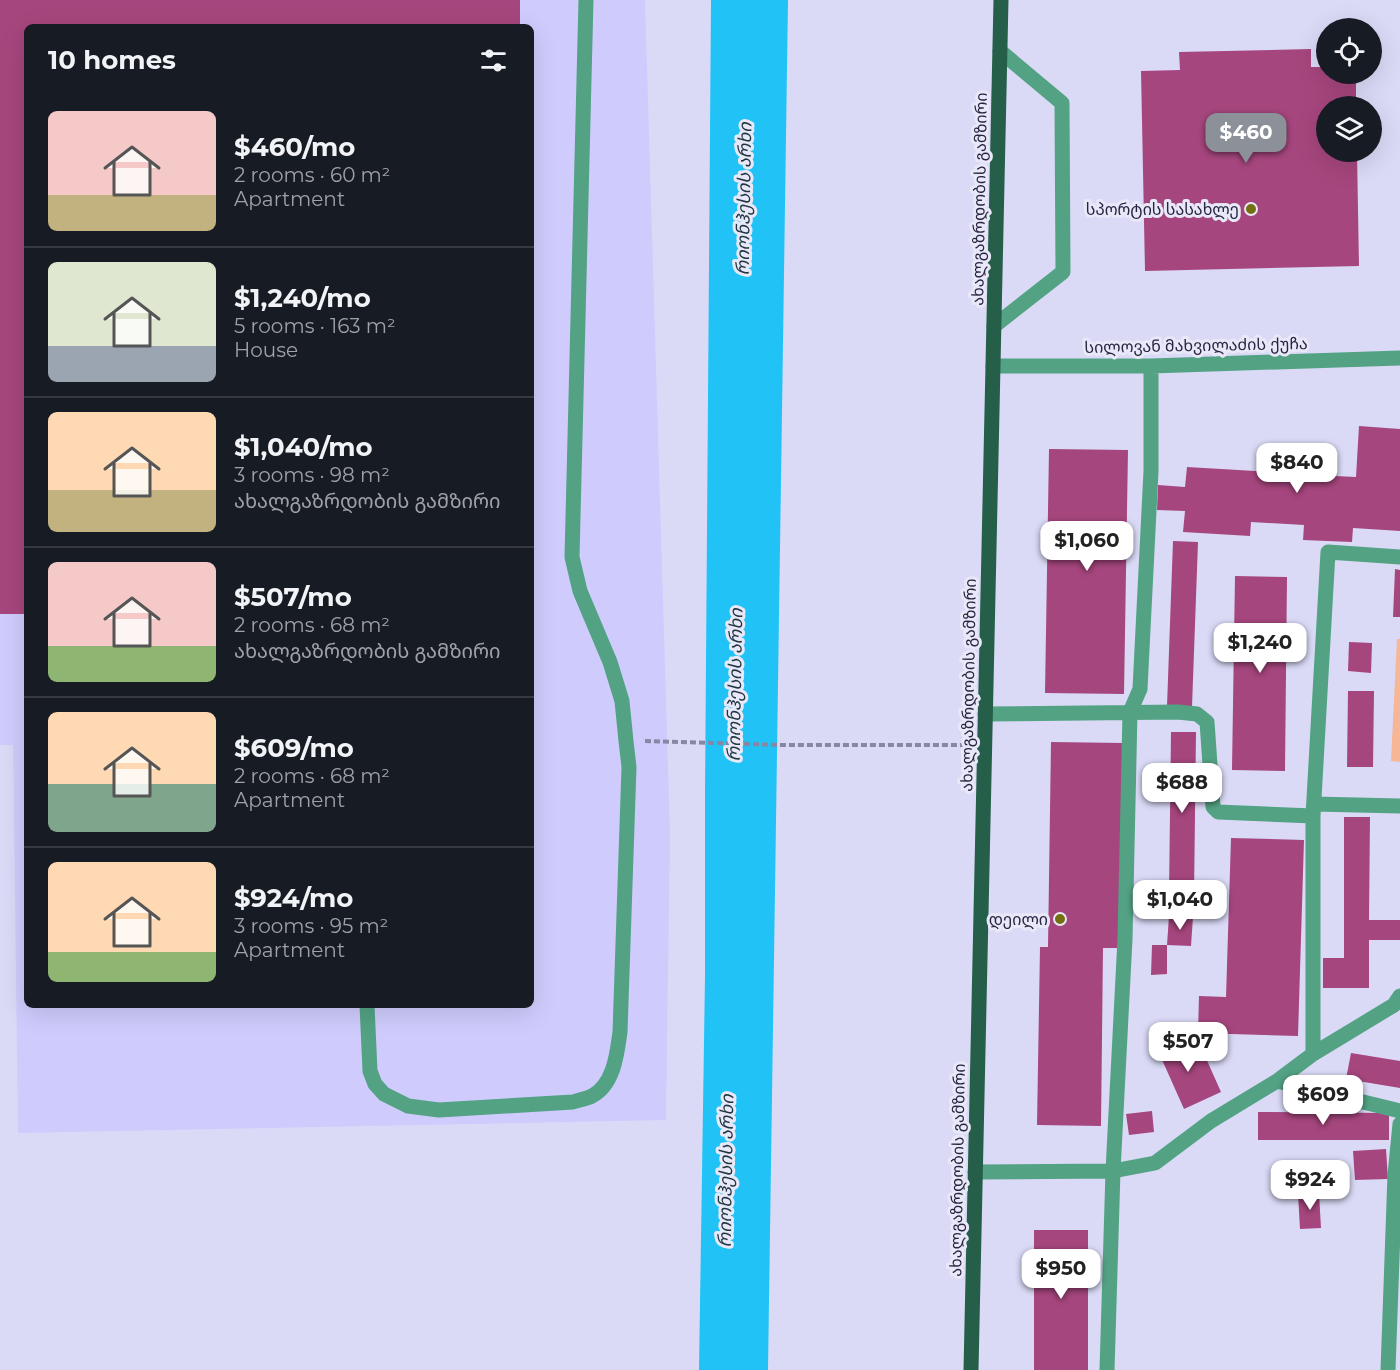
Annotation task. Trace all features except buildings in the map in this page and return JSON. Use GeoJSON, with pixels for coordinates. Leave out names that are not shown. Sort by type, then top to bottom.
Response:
{"type":"FeatureCollection","features":[{"type":"Feature","properties":{"kind":"main road","name":"ახალგაზრდობის გამზირი"},"geometry":{"type":"LineString","coordinates":[[971,1370],[1001,0]]}},
{"type":"Feature","properties":{"kind":"street"},"geometry":{"type":"LineString","coordinates":[[367,1008],[370,1071],[375,1084],[384,1094],[408,1106],[439,1110],[573,1102],[593,1096],[608,1080],[616,1057],[621,1020],[628,759],[622,701],[610,662],[580,591],[572,557],[586,0]]}},
{"type":"Feature","properties":{"kind":"street"},"geometry":{"type":"LineString","coordinates":[[994,326],[1063,272],[1062,103],[1000,51]]}},
{"type":"Feature","properties":{"kind":"street","name":"სილოვან მახვილაძის ქუჩა"},"geometry":{"type":"LineString","coordinates":[[993,366],[1152,366],[1400,358]]}},
{"type":"Feature","properties":{"kind":"street"},"geometry":{"type":"LineString","coordinates":[[1107,1370],[1113,1171],[1125,939],[1130,712],[1140,689],[1151,471],[1152,366]]}},
{"type":"Feature","properties":{"kind":"street"},"geometry":{"type":"LineString","coordinates":[[1313,1054],[1314,810],[1328,552],[1400,557]]}},
{"type":"Feature","properties":{"kind":"street"},"geometry":{"type":"LineString","coordinates":[[986,714],[1130,712],[1197,714],[1207,722],[1213,807],[1218,812],[1400,806]]}},
{"type":"Feature","properties":{"kind":"street"},"geometry":{"type":"LineString","coordinates":[[975,1172],[1113,1171],[1155,1163],[1211,1121],[1277,1081],[1313,1054],[1395,1005],[1400,996]]}},
{"type":"Feature","properties":{"kind":"street"},"geometry":{"type":"LineString","coordinates":[[1277,1081],[1400,1111]]}},
{"type":"Feature","properties":{"kind":"street"},"geometry":{"type":"LineString","coordinates":[[1388,1370],[1395,1175],[1400,1124]]}},
{"type":"Feature","properties":{"kind":"path"},"geometry":{"type":"LineString","coordinates":[[661,740],[783,745],[985,745]]}},
{"type":"Feature","properties":{"kind":"shaded area"},"geometry":{"type":"Polygon","coordinates":[[[0,0],[645,0],[670,833],[666,1120],[18,1133],[13,745],[0,745],[0,0]]]}},
{"type":"Feature","properties":{"kind":"shaded area"},"geometry":{"type":"Polygon","coordinates":[[[1397,639],[1400,639],[1400,762],[1391,761],[1397,639]]]}},
{"type":"Feature","properties":{"kind":"water","name":"რიონჰესის არხი"},"geometry":{"type":"Polygon","coordinates":[[[711,0],[788,0],[768,1370],[699,1370],[705,976],[711,0]]]}},
{"type":"Feature","properties":{"kind":"place","name":"სპორტის სასახლე"},"geometry":{"type":"Point","coordinates":[1251,209]}},
{"type":"Feature","properties":{"kind":"place","name":"დეილი"},"geometry":{"type":"Point","coordinates":[1060,919]}}]}
